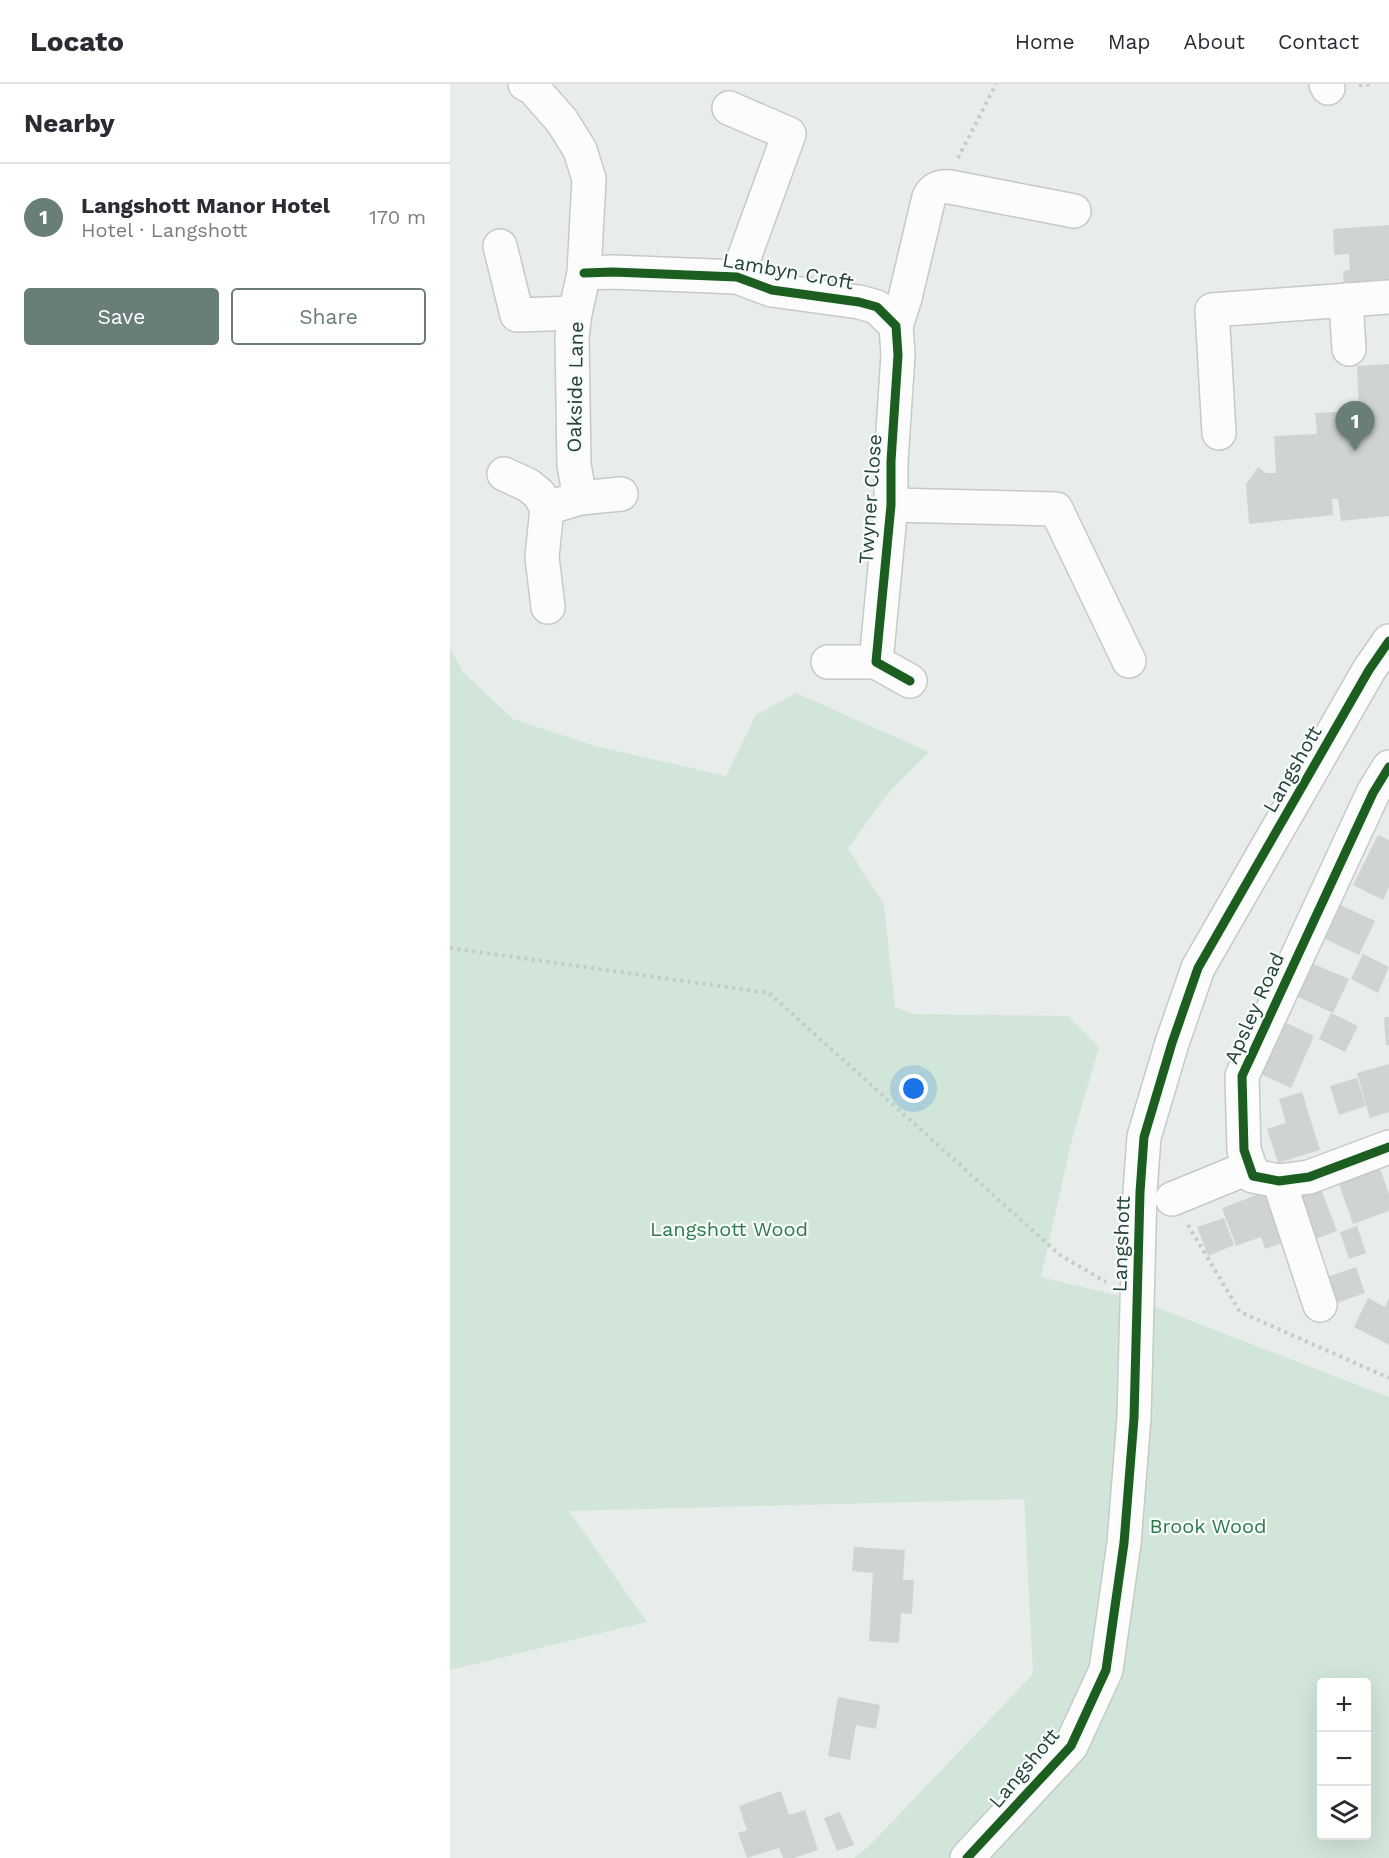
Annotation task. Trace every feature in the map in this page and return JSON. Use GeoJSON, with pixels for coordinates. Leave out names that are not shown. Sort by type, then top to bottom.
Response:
{"type":"FeatureCollection","features":[{"type":"Feature","properties":{"kind":"street","name":"Oakside Lane"},"geometry":{"type":"LineString","coordinates":[[525,84],[533,88],[562,121],[580,150],[589,178],[584,273],[572,337],[574,465],[580,498]]}},
{"type":"Feature","properties":{"kind":"street"},"geometry":{"type":"LineString","coordinates":[[729,108],[789,134],[737,277]]}},
{"type":"Feature","properties":{"kind":"street"},"geometry":{"type":"LineString","coordinates":[[886,317],[905,298],[939,192],[1074,211]]}},
{"type":"Feature","properties":{"kind":"street"},"geometry":{"type":"LineString","coordinates":[[500,246],[517,315],[575,313]]}},
{"type":"Feature","properties":{"kind":"street","name":"Lambyn Croft"},"geometry":{"type":"LineString","coordinates":[[584,273],[737,277],[772,290],[859,303],[886,317]]}},
{"type":"Feature","properties":{"kind":"street"},"geometry":{"type":"LineString","coordinates":[[1219,433],[1212,310],[1389,297]]}},
{"type":"Feature","properties":{"kind":"street"},"geometry":{"type":"LineString","coordinates":[[1346,300],[1349,349]]}},
{"type":"Feature","properties":{"kind":"street","name":"Twyner Close"},"geometry":{"type":"LineString","coordinates":[[876,662],[891,505],[891,460],[898,355],[886,317]]}},
{"type":"Feature","properties":{"kind":"street"},"geometry":{"type":"LineString","coordinates":[[504,474],[528,485],[539,494],[547,508],[542,557],[548,607]]}},
{"type":"Feature","properties":{"kind":"street"},"geometry":{"type":"LineString","coordinates":[[547,508],[580,498],[621,494]]}},
{"type":"Feature","properties":{"kind":"street"},"geometry":{"type":"LineString","coordinates":[[891,505],[1056,509],[1129,661]]}},
{"type":"Feature","properties":{"kind":"street","name":"Langshott"},"geometry":{"type":"LineString","coordinates":[[967,1858],[1071,1746],[1106,1670],[1124,1543],[1134,1418],[1140,1192],[1144,1137],[1172,1043],[1198,968],[1389,641]]}},
{"type":"Feature","properties":{"kind":"street"},"geometry":{"type":"LineString","coordinates":[[828,662],[876,662],[910,681]]}},
{"type":"Feature","properties":{"kind":"street","name":"Apsley Road"},"geometry":{"type":"LineString","coordinates":[[1250,1167],[1244,1150],[1242,1076],[1373,793],[1389,767]]}},
{"type":"Feature","properties":{"kind":"street"},"geometry":{"type":"LineString","coordinates":[[1172,1199],[1250,1167],[1253,1176],[1279,1181],[1310,1177],[1389,1147]]}},
{"type":"Feature","properties":{"kind":"street"},"geometry":{"type":"LineString","coordinates":[[1279,1181],[1320,1305]]}},
{"type":"Feature","properties":{"kind":"path"},"geometry":{"type":"LineString","coordinates":[[939,192],[996,84]]}},
{"type":"Feature","properties":{"kind":"path"},"geometry":{"type":"LineString","coordinates":[[450,948],[769,993],[1060,1255],[1137,1300]]}},
{"type":"Feature","properties":{"kind":"path"},"geometry":{"type":"LineString","coordinates":[[1172,1199],[1240,1312],[1389,1378]]}},
{"type":"Feature","properties":{"kind":"green space","name":"Langshott Wood"},"geometry":{"type":"Polygon","coordinates":[[[450,647],[463,672],[513,719],[595,746],[726,776],[756,715],[796,693],[929,752],[890,791],[848,848],[884,905],[895,1007],[914,1014],[1068,1016],[1099,1047],[1072,1140],[1041,1277],[1137,1300],[1389,1397],[1389,1858],[854,1858],[868,1847],[1033,1674],[1024,1499],[569,1511],[647,1622],[450,1670],[450,647]]]}},
{"type":"Feature","properties":{"kind":"building"},"geometry":{"type":"Polygon","coordinates":[[[1389,225],[1389,287],[1344,290],[1343,271],[1350,270],[1349,254],[1334,255],[1333,229],[1389,225]]]}},
{"type":"Feature","properties":{"kind":"building"},"geometry":{"type":"Polygon","coordinates":[[[1389,364],[1389,516],[1341,521],[1338,499],[1332,499],[1333,515],[1249,524],[1246,484],[1258,467],[1266,473],[1276,473],[1274,436],[1317,434],[1315,413],[1359,411],[1357,366],[1389,364]]]}},
{"type":"Feature","properties":{"kind":"building"},"geometry":{"type":"Polygon","coordinates":[[[1378,835],[1389,840],[1389,887],[1383,900],[1353,885],[1378,835]]]}},
{"type":"Feature","properties":{"kind":"building"},"geometry":{"type":"Polygon","coordinates":[[[1336,903],[1375,921],[1359,955],[1321,937],[1336,903]]]}},
{"type":"Feature","properties":{"kind":"building"},"geometry":{"type":"Polygon","coordinates":[[[1363,954],[1389,967],[1378,993],[1351,979],[1363,954]]]}},
{"type":"Feature","properties":{"kind":"building"},"geometry":{"type":"Polygon","coordinates":[[[1309,962],[1349,979],[1333,1013],[1294,995],[1309,962]]]}},
{"type":"Feature","properties":{"kind":"building"},"geometry":{"type":"Polygon","coordinates":[[[1331,1013],[1358,1026],[1345,1052],[1319,1039],[1331,1013]]]}},
{"type":"Feature","properties":{"kind":"building"},"geometry":{"type":"Polygon","coordinates":[[[1384,1017],[1389,1017],[1389,1045],[1386,1045],[1384,1017]]]}},
{"type":"Feature","properties":{"kind":"building"},"geometry":{"type":"Polygon","coordinates":[[[1280,1020],[1314,1036],[1291,1088],[1256,1072],[1280,1020]]]}},
{"type":"Feature","properties":{"kind":"building"},"geometry":{"type":"Polygon","coordinates":[[[1389,1064],[1389,1112],[1370,1118],[1357,1073],[1389,1064]]]}},
{"type":"Feature","properties":{"kind":"building"},"geometry":{"type":"Polygon","coordinates":[[[1357,1078],[1366,1106],[1339,1115],[1330,1086],[1357,1078]]]}},
{"type":"Feature","properties":{"kind":"building"},"geometry":{"type":"Polygon","coordinates":[[[1302,1092],[1320,1150],[1278,1163],[1267,1129],[1286,1123],[1279,1099],[1302,1092]]]}},
{"type":"Feature","properties":{"kind":"building"},"geometry":{"type":"Polygon","coordinates":[[[1379,1166],[1389,1194],[1389,1211],[1353,1224],[1338,1181],[1379,1166]]]}},
{"type":"Feature","properties":{"kind":"building"},"geometry":{"type":"Polygon","coordinates":[[[1321,1189],[1337,1231],[1307,1242],[1292,1200],[1321,1189]]]}},
{"type":"Feature","properties":{"kind":"building"},"geometry":{"type":"Polygon","coordinates":[[[1267,1191],[1285,1242],[1265,1249],[1261,1237],[1236,1246],[1222,1208],[1267,1191]]]}},
{"type":"Feature","properties":{"kind":"building"},"geometry":{"type":"Polygon","coordinates":[[[1224,1218],[1234,1245],[1208,1256],[1197,1227],[1224,1218]]]}},
{"type":"Feature","properties":{"kind":"building"},"geometry":{"type":"Polygon","coordinates":[[[1357,1226],[1366,1253],[1349,1259],[1340,1232],[1357,1226]]]}},
{"type":"Feature","properties":{"kind":"building"},"geometry":{"type":"Polygon","coordinates":[[[1356,1267],[1365,1293],[1337,1303],[1327,1277],[1356,1267]]]}},
{"type":"Feature","properties":{"kind":"building"},"geometry":{"type":"Polygon","coordinates":[[[1368,1298],[1385,1307],[1389,1298],[1389,1345],[1354,1327],[1368,1298]]]}},
{"type":"Feature","properties":{"kind":"building"},"geometry":{"type":"Polygon","coordinates":[[[854,1547],[905,1550],[903,1580],[914,1580],[912,1614],[901,1613],[899,1643],[869,1641],[873,1573],[852,1571],[854,1547]]]}},
{"type":"Feature","properties":{"kind":"building"},"geometry":{"type":"Polygon","coordinates":[[[838,1697],[880,1705],[876,1729],[856,1725],[850,1760],[828,1756],[838,1697]]]}},
{"type":"Feature","properties":{"kind":"building"},"geometry":{"type":"Polygon","coordinates":[[[781,1791],[789,1815],[805,1810],[818,1850],[794,1858],[783,1858],[779,1848],[747,1858],[738,1833],[747,1830],[739,1806],[781,1791]]]}},
{"type":"Feature","properties":{"kind":"building"},"geometry":{"type":"Polygon","coordinates":[[[840,1812],[854,1845],[837,1851],[824,1818],[840,1812]]]}},
{"type":"Feature","properties":{"kind":"cycle path"},"geometry":{"type":"LineString","coordinates":[[584,273],[737,277],[772,290],[859,302],[877,307],[896,326],[898,355],[891,461],[891,505],[876,662],[910,681]]}},
{"type":"Feature","properties":{"kind":"cycle path"},"geometry":{"type":"LineString","coordinates":[[967,1858],[1071,1746],[1106,1670],[1124,1543],[1134,1418],[1140,1192],[1144,1137],[1172,1043],[1198,968],[1369,670],[1389,641]]}},
{"type":"Feature","properties":{"kind":"cycle path"},"geometry":{"type":"LineString","coordinates":[[1389,767],[1373,793],[1242,1076],[1244,1150],[1253,1176],[1279,1181],[1309,1177],[1389,1147]]}},
{"type":"Feature","properties":{"kind":"place","name":"Langshott Manor Hotel"},"geometry":{"type":"Point","coordinates":[1355,451]}},
{"type":"Feature","properties":{"kind":"park label","name":"Brook Wood"},"geometry":{"type":"Point","coordinates":[1208,1526]}}]}
